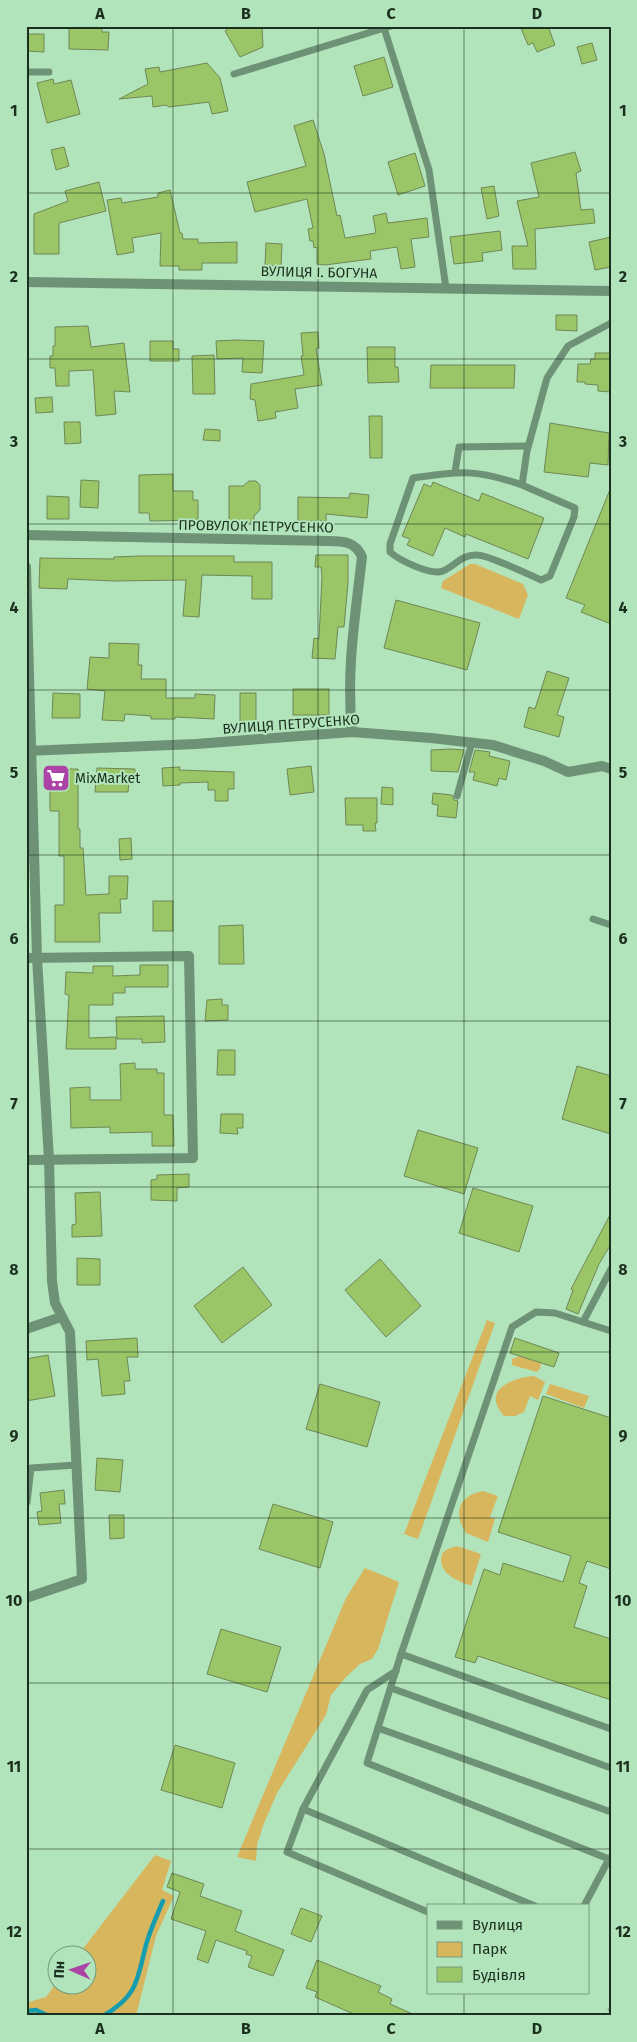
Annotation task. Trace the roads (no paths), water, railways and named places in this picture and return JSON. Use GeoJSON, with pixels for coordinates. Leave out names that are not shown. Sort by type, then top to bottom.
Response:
{"type":"FeatureCollection","features":[{"type":"Feature","properties":{"kind":"street","name":"ВУЛИЦЯ І. БОГУНА"},"geometry":{"type":"LineString","coordinates":[[26,282],[611,291]]}},
{"type":"Feature","properties":{"kind":"street","name":"ПРОВУЛОК ПЕТРУСЕНКО"},"geometry":{"type":"LineString","coordinates":[[26,536],[329,541],[350,544],[362,557],[350,663],[349,697],[352,732]]}},
{"type":"Feature","properties":{"kind":"street"},"geometry":{"type":"LineString","coordinates":[[26,567],[32,958],[49,1160],[52,1281],[55,1303],[70,1332],[82,1579],[26,1598]]}},
{"type":"Feature","properties":{"kind":"street","name":"ВУЛИЦЯ ПЕТРУСЕНКО"},"geometry":{"type":"LineString","coordinates":[[28,751],[196,744],[352,732],[493,745],[544,761],[568,772],[602,766],[611,769]]}},
{"type":"Feature","properties":{"kind":"street"},"geometry":{"type":"LineString","coordinates":[[26,1160],[193,1158],[189,956],[32,958]]}},
{"type":"Feature","properties":{"kind":"street"},"geometry":{"type":"LineString","coordinates":[[26,1329],[61,1317]]}},
{"type":"Feature","properties":{"kind":"lane"},"geometry":{"type":"LineString","coordinates":[[234,74],[388,27],[429,170],[446,288]]}},
{"type":"Feature","properties":{"kind":"lane"},"geometry":{"type":"LineString","coordinates":[[26,72],[49,72]]}},
{"type":"Feature","properties":{"kind":"lane"},"geometry":{"type":"LineString","coordinates":[[522,485],[528,446],[547,378],[568,346],[611,324]]}},
{"type":"Feature","properties":{"kind":"lane"},"geometry":{"type":"LineString","coordinates":[[456,472],[460,447],[528,446]]}},
{"type":"Feature","properties":{"kind":"lane"},"geometry":{"type":"LineString","coordinates":[[456,472],[475,472],[495,476],[522,485],[575,508],[574,517],[550,576],[541,580],[478,555],[466,556],[443,571],[435,573],[398,559],[390,552],[390,544],[413,478],[456,472]]}},
{"type":"Feature","properties":{"kind":"lane"},"geometry":{"type":"LineString","coordinates":[[457,796],[472,742]]}},
{"type":"Feature","properties":{"kind":"lane"},"geometry":{"type":"LineString","coordinates":[[594,919],[611,925]]}},
{"type":"Feature","properties":{"kind":"lane"},"geometry":{"type":"LineString","coordinates":[[583,1322],[611,1269]]}},
{"type":"Feature","properties":{"kind":"lane"},"geometry":{"type":"LineString","coordinates":[[585,1904],[610,1858],[367,1763],[401,1654],[512,1327],[536,1312],[556,1313],[611,1331]]}},
{"type":"Feature","properties":{"kind":"lane"},"geometry":{"type":"LineString","coordinates":[[27,1502],[31,1468],[76,1465]]}},
{"type":"Feature","properties":{"kind":"lane"},"geometry":{"type":"LineString","coordinates":[[401,1654],[611,1729]]}},
{"type":"Feature","properties":{"kind":"lane"},"geometry":{"type":"LineString","coordinates":[[396,1671],[367,1690],[304,1808],[287,1852],[427,1912]]}},
{"type":"Feature","properties":{"kind":"lane"},"geometry":{"type":"LineString","coordinates":[[390,1688],[611,1768]]}},
{"type":"Feature","properties":{"kind":"lane"},"geometry":{"type":"LineString","coordinates":[[378,1728],[611,1812]]}},
{"type":"Feature","properties":{"kind":"lane"},"geometry":{"type":"LineString","coordinates":[[304,1808],[530,1904]]}},
{"type":"Feature","properties":{"kind":"waterway"},"geometry":{"type":"LineString","coordinates":[[103,2016],[115,2009],[130,1994],[138,1978],[146,1945],[163,1901]]}},
{"type":"Feature","properties":{"kind":"waterway"},"geometry":{"type":"LineString","coordinates":[[26,2011],[36,2010],[49,2016]]}},
{"type":"Feature","properties":{"kind":"place","name":"MixMarket"},"geometry":{"type":"Point","coordinates":[56,778]}}]}
